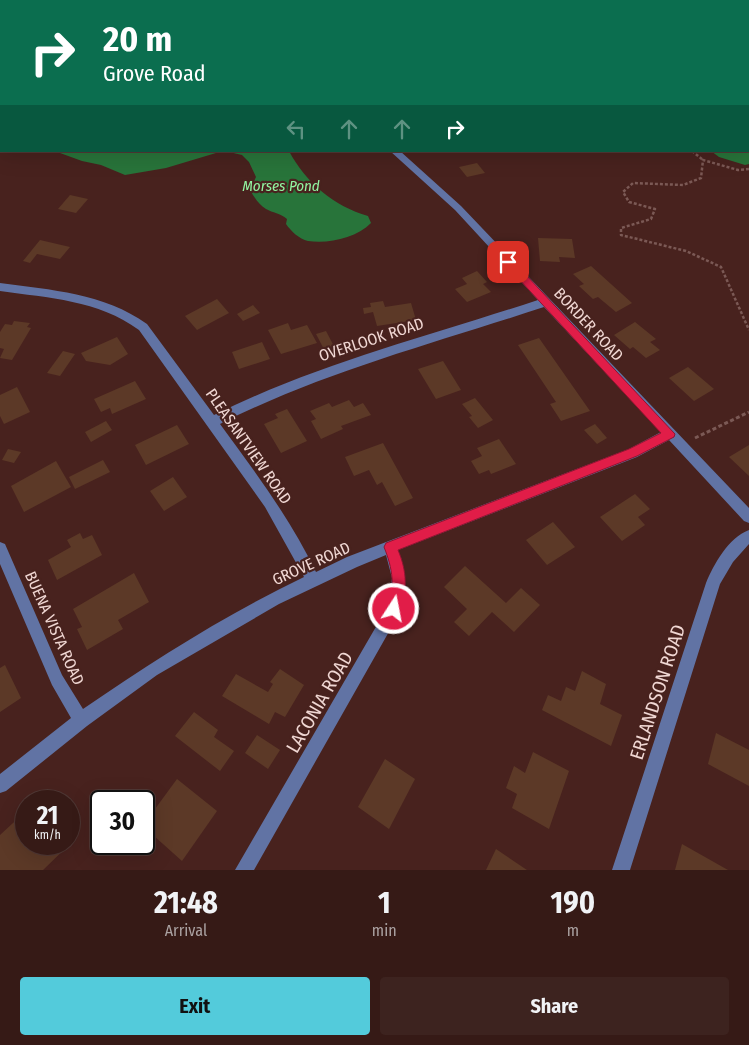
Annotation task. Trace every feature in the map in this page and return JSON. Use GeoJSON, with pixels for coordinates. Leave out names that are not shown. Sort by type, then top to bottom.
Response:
{"type":"FeatureCollection","features":[{"type":"Feature","properties":{"kind":"street","name":"BORDER ROAD"},"geometry":{"type":"LineString","coordinates":[[398,155],[453,203],[749,518]]}},
{"type":"Feature","properties":{"kind":"street","name":"PLEASANTVIEW ROAD"},"geometry":{"type":"LineString","coordinates":[[0,287],[109,307],[135,320],[150,335],[274,510],[301,555],[312,580]]}},
{"type":"Feature","properties":{"kind":"street","name":"OVERLOOK ROAD"},"geometry":{"type":"LineString","coordinates":[[212,422],[235,409],[307,378],[386,350],[546,302]]}},
{"type":"Feature","properties":{"kind":"street","name":"GROVE ROAD"},"geometry":{"type":"LineString","coordinates":[[0,785],[81,720],[152,670],[265,603],[312,580],[390,547],[633,453],[670,434]]}},
{"type":"Feature","properties":{"kind":"street","name":"ERLANDSON ROAD"},"geometry":{"type":"LineString","coordinates":[[621,870],[713,583],[731,552],[749,536]]}},
{"type":"Feature","properties":{"kind":"street","name":"LACONIA ROAD"},"geometry":{"type":"LineString","coordinates":[[244,870],[394,609],[399,595],[400,579],[397,562],[390,547]]}},
{"type":"Feature","properties":{"kind":"street","name":"BUENA VISTA ROAD"},"geometry":{"type":"LineString","coordinates":[[0,548],[57,680],[81,720]]}},
{"type":"Feature","properties":{"kind":"path"},"geometry":{"type":"LineString","coordinates":[[693,152],[703,160],[738,170],[749,170]]}},
{"type":"Feature","properties":{"kind":"path"},"geometry":{"type":"LineString","coordinates":[[703,160],[701,178],[683,185],[633,183],[623,192],[629,202],[655,210],[651,219],[622,228],[621,235],[686,251],[721,267],[749,330]]}},
{"type":"Feature","properties":{"kind":"path"},"geometry":{"type":"LineString","coordinates":[[680,445],[749,412]]}},
{"type":"Feature","properties":{"kind":"water","name":"Morses Pond"},"geometry":{"type":"Polygon","coordinates":[[[52,152],[229,152],[216,153],[166,168],[125,175],[101,165],[52,152]]]}},
{"type":"Feature","properties":{"kind":"water","name":"Morses Pond"},"geometry":{"type":"Polygon","coordinates":[[[229,152],[290,152],[304,173],[322,192],[344,206],[368,216],[371,223],[358,233],[333,241],[316,242],[301,238],[286,224],[287,219],[266,209],[255,198],[250,190],[256,177],[249,162],[242,155],[229,152]]]}},
{"type":"Feature","properties":{"kind":"water"},"geometry":{"type":"Polygon","coordinates":[[[712,152],[749,152],[749,164],[745,165],[719,157],[712,152]]]}},
{"type":"Feature","properties":{"kind":"building"},"geometry":{"type":"Polygon","coordinates":[[[477,163],[485,173],[467,177],[459,167],[477,163]]]}},
{"type":"Feature","properties":{"kind":"building"},"geometry":{"type":"Polygon","coordinates":[[[70,195],[88,199],[76,213],[58,209],[70,195]]]}},
{"type":"Feature","properties":{"kind":"building"},"geometry":{"type":"Polygon","coordinates":[[[538,238],[572,239],[575,258],[559,257],[560,262],[540,261],[538,238]]]}},
{"type":"Feature","properties":{"kind":"building"},"geometry":{"type":"Polygon","coordinates":[[[40,240],[70,247],[60,259],[37,254],[30,263],[23,261],[40,240]]]}},
{"type":"Feature","properties":{"kind":"building"},"geometry":{"type":"Polygon","coordinates":[[[591,266],[632,303],[616,312],[598,297],[593,299],[579,286],[584,284],[573,274],[591,266]]]}},
{"type":"Feature","properties":{"kind":"building"},"geometry":{"type":"Polygon","coordinates":[[[477,271],[487,282],[483,284],[491,292],[467,302],[455,289],[467,284],[462,278],[477,271]]]}},
{"type":"Feature","properties":{"kind":"building"},"geometry":{"type":"Polygon","coordinates":[[[217,299],[229,313],[197,330],[185,316],[217,299]]]}},
{"type":"Feature","properties":{"kind":"building"},"geometry":{"type":"Polygon","coordinates":[[[383,301],[385,307],[411,303],[416,320],[377,326],[373,312],[364,314],[363,308],[371,307],[370,303],[383,301]]]}},
{"type":"Feature","properties":{"kind":"building"},"geometry":{"type":"Polygon","coordinates":[[[253,305],[260,313],[243,321],[237,314],[253,305]]]}},
{"type":"Feature","properties":{"kind":"building"},"geometry":{"type":"Polygon","coordinates":[[[14,321],[30,323],[27,327],[31,328],[12,360],[0,358],[4,349],[0,348],[0,332],[5,324],[12,325],[14,321]]]}},
{"type":"Feature","properties":{"kind":"building"},"geometry":{"type":"Polygon","coordinates":[[[635,322],[656,339],[650,342],[660,350],[646,358],[633,347],[630,349],[614,335],[635,322]]]}},
{"type":"Feature","properties":{"kind":"building"},"geometry":{"type":"Polygon","coordinates":[[[288,323],[291,330],[307,325],[317,343],[281,354],[268,330],[288,323]]]}},
{"type":"Feature","properties":{"kind":"building"},"geometry":{"type":"Polygon","coordinates":[[[326,331],[337,352],[327,355],[316,334],[326,331]]]}},
{"type":"Feature","properties":{"kind":"building"},"geometry":{"type":"Polygon","coordinates":[[[117,337],[128,354],[110,365],[86,361],[81,353],[117,337]]]}},
{"type":"Feature","properties":{"kind":"building"},"geometry":{"type":"Polygon","coordinates":[[[539,338],[590,411],[561,421],[550,404],[556,402],[518,345],[539,338]]]}},
{"type":"Feature","properties":{"kind":"building"},"geometry":{"type":"Polygon","coordinates":[[[262,342],[270,359],[239,369],[232,352],[262,342]]]}},
{"type":"Feature","properties":{"kind":"building"},"geometry":{"type":"Polygon","coordinates":[[[63,351],[75,354],[60,376],[47,373],[63,351]]]}},
{"type":"Feature","properties":{"kind":"building"},"geometry":{"type":"Polygon","coordinates":[[[443,361],[461,390],[436,399],[418,369],[443,361]]]}},
{"type":"Feature","properties":{"kind":"building"},"geometry":{"type":"Polygon","coordinates":[[[688,367],[714,389],[694,401],[669,378],[688,367]]]}},
{"type":"Feature","properties":{"kind":"building"},"geometry":{"type":"Polygon","coordinates":[[[135,381],[146,399],[112,414],[110,408],[101,412],[94,399],[135,381]]]}},
{"type":"Feature","properties":{"kind":"building"},"geometry":{"type":"Polygon","coordinates":[[[17,387],[30,412],[4,424],[0,416],[0,395],[17,387]]]}},
{"type":"Feature","properties":{"kind":"building"},"geometry":{"type":"Polygon","coordinates":[[[475,398],[493,420],[478,428],[469,417],[472,416],[462,404],[475,398]]]}},
{"type":"Feature","properties":{"kind":"building"},"geometry":{"type":"Polygon","coordinates":[[[349,400],[354,407],[363,403],[371,415],[341,426],[343,429],[321,439],[311,421],[316,419],[310,411],[329,403],[332,407],[349,400]]]}},
{"type":"Feature","properties":{"kind":"building"},"geometry":{"type":"Polygon","coordinates":[[[287,409],[307,441],[281,453],[264,424],[278,418],[275,414],[287,409]]]}},
{"type":"Feature","properties":{"kind":"building"},"geometry":{"type":"Polygon","coordinates":[[[106,421],[112,430],[91,442],[85,432],[106,421]]]}},
{"type":"Feature","properties":{"kind":"building"},"geometry":{"type":"Polygon","coordinates":[[[595,424],[607,438],[597,444],[584,430],[595,424]]]}},
{"type":"Feature","properties":{"kind":"building"},"geometry":{"type":"Polygon","coordinates":[[[177,425],[189,444],[146,465],[135,445],[177,425]]]}},
{"type":"Feature","properties":{"kind":"building"},"geometry":{"type":"Polygon","coordinates":[[[499,439],[516,464],[491,474],[489,470],[479,474],[471,461],[482,456],[477,448],[499,439]]]}},
{"type":"Feature","properties":{"kind":"building"},"geometry":{"type":"Polygon","coordinates":[[[383,443],[413,498],[395,506],[382,482],[377,485],[369,470],[354,476],[345,457],[383,443]]]}},
{"type":"Feature","properties":{"kind":"building"},"geometry":{"type":"Polygon","coordinates":[[[749,445],[749,476],[729,457],[749,445]]]}},
{"type":"Feature","properties":{"kind":"building"},"geometry":{"type":"Polygon","coordinates":[[[8,449],[21,452],[14,463],[2,460],[8,449]]]}},
{"type":"Feature","properties":{"kind":"building"},"geometry":{"type":"Polygon","coordinates":[[[103,460],[110,472],[75,489],[69,477],[103,460]]]}},
{"type":"Feature","properties":{"kind":"building"},"geometry":{"type":"Polygon","coordinates":[[[56,461],[71,487],[24,512],[11,486],[56,461]]]}},
{"type":"Feature","properties":{"kind":"building"},"geometry":{"type":"Polygon","coordinates":[[[173,477],[187,497],[164,511],[150,491],[173,477]]]}},
{"type":"Feature","properties":{"kind":"building"},"geometry":{"type":"Polygon","coordinates":[[[635,494],[650,509],[638,517],[645,525],[622,541],[600,517],[635,494]]]}},
{"type":"Feature","properties":{"kind":"building"},"geometry":{"type":"Polygon","coordinates":[[[553,522],[575,547],[547,565],[526,540],[553,522]]]}},
{"type":"Feature","properties":{"kind":"building"},"geometry":{"type":"Polygon","coordinates":[[[80,533],[83,539],[92,535],[102,555],[57,580],[48,560],[71,547],[67,540],[80,533]]]}},
{"type":"Feature","properties":{"kind":"building"},"geometry":{"type":"Polygon","coordinates":[[[465,566],[506,603],[521,588],[540,605],[514,632],[492,612],[469,636],[454,622],[467,609],[444,587],[465,566]]]}},
{"type":"Feature","properties":{"kind":"building"},"geometry":{"type":"Polygon","coordinates":[[[134,573],[149,602],[118,620],[123,629],[87,650],[77,629],[82,627],[73,609],[134,573]]]}},
{"type":"Feature","properties":{"kind":"building"},"geometry":{"type":"Polygon","coordinates":[[[5,665],[21,698],[0,712],[0,668],[5,665]]]}},
{"type":"Feature","properties":{"kind":"building"},"geometry":{"type":"Polygon","coordinates":[[[280,669],[304,685],[285,717],[275,712],[269,724],[222,696],[236,674],[268,692],[273,684],[270,682],[280,669]]]}},
{"type":"Feature","properties":{"kind":"building"},"geometry":{"type":"Polygon","coordinates":[[[582,671],[606,684],[600,704],[622,715],[611,746],[542,710],[548,695],[561,701],[566,687],[575,691],[582,671]]]}},
{"type":"Feature","properties":{"kind":"building"},"geometry":{"type":"Polygon","coordinates":[[[194,712],[218,730],[214,737],[234,751],[220,771],[175,736],[194,712]]]}},
{"type":"Feature","properties":{"kind":"building"},"geometry":{"type":"Polygon","coordinates":[[[716,733],[749,750],[749,786],[708,764],[716,733]]]}},
{"type":"Feature","properties":{"kind":"building"},"geometry":{"type":"Polygon","coordinates":[[[257,735],[280,750],[268,769],[245,753],[257,735]]]}},
{"type":"Feature","properties":{"kind":"building"},"geometry":{"type":"Polygon","coordinates":[[[533,752],[569,771],[549,829],[512,808],[517,794],[506,788],[514,766],[525,773],[533,752]]]}},
{"type":"Feature","properties":{"kind":"building"},"geometry":{"type":"Polygon","coordinates":[[[385,759],[415,779],[389,829],[358,807],[385,759]]]}},
{"type":"Feature","properties":{"kind":"building"},"geometry":{"type":"Polygon","coordinates":[[[177,779],[217,811],[182,861],[155,837],[155,809],[177,779]]]}},
{"type":"Feature","properties":{"kind":"building"},"geometry":{"type":"Polygon","coordinates":[[[15,821],[15,855],[58,855],[43,870],[0,870],[0,835],[15,821]]]}},
{"type":"Feature","properties":{"kind":"building"},"geometry":{"type":"Polygon","coordinates":[[[682,844],[728,870],[675,870],[682,844]]]}},
{"type":"Feature","properties":{"kind":"building"},"geometry":{"type":"Polygon","coordinates":[[[496,849],[527,870],[486,870],[496,849]]]}},
{"type":"Feature","properties":{"kind":"route"},"geometry":{"type":"LineString","coordinates":[[394,609],[399,595],[400,579],[397,562],[390,547],[633,453],[670,434],[508,262]]}}]}
